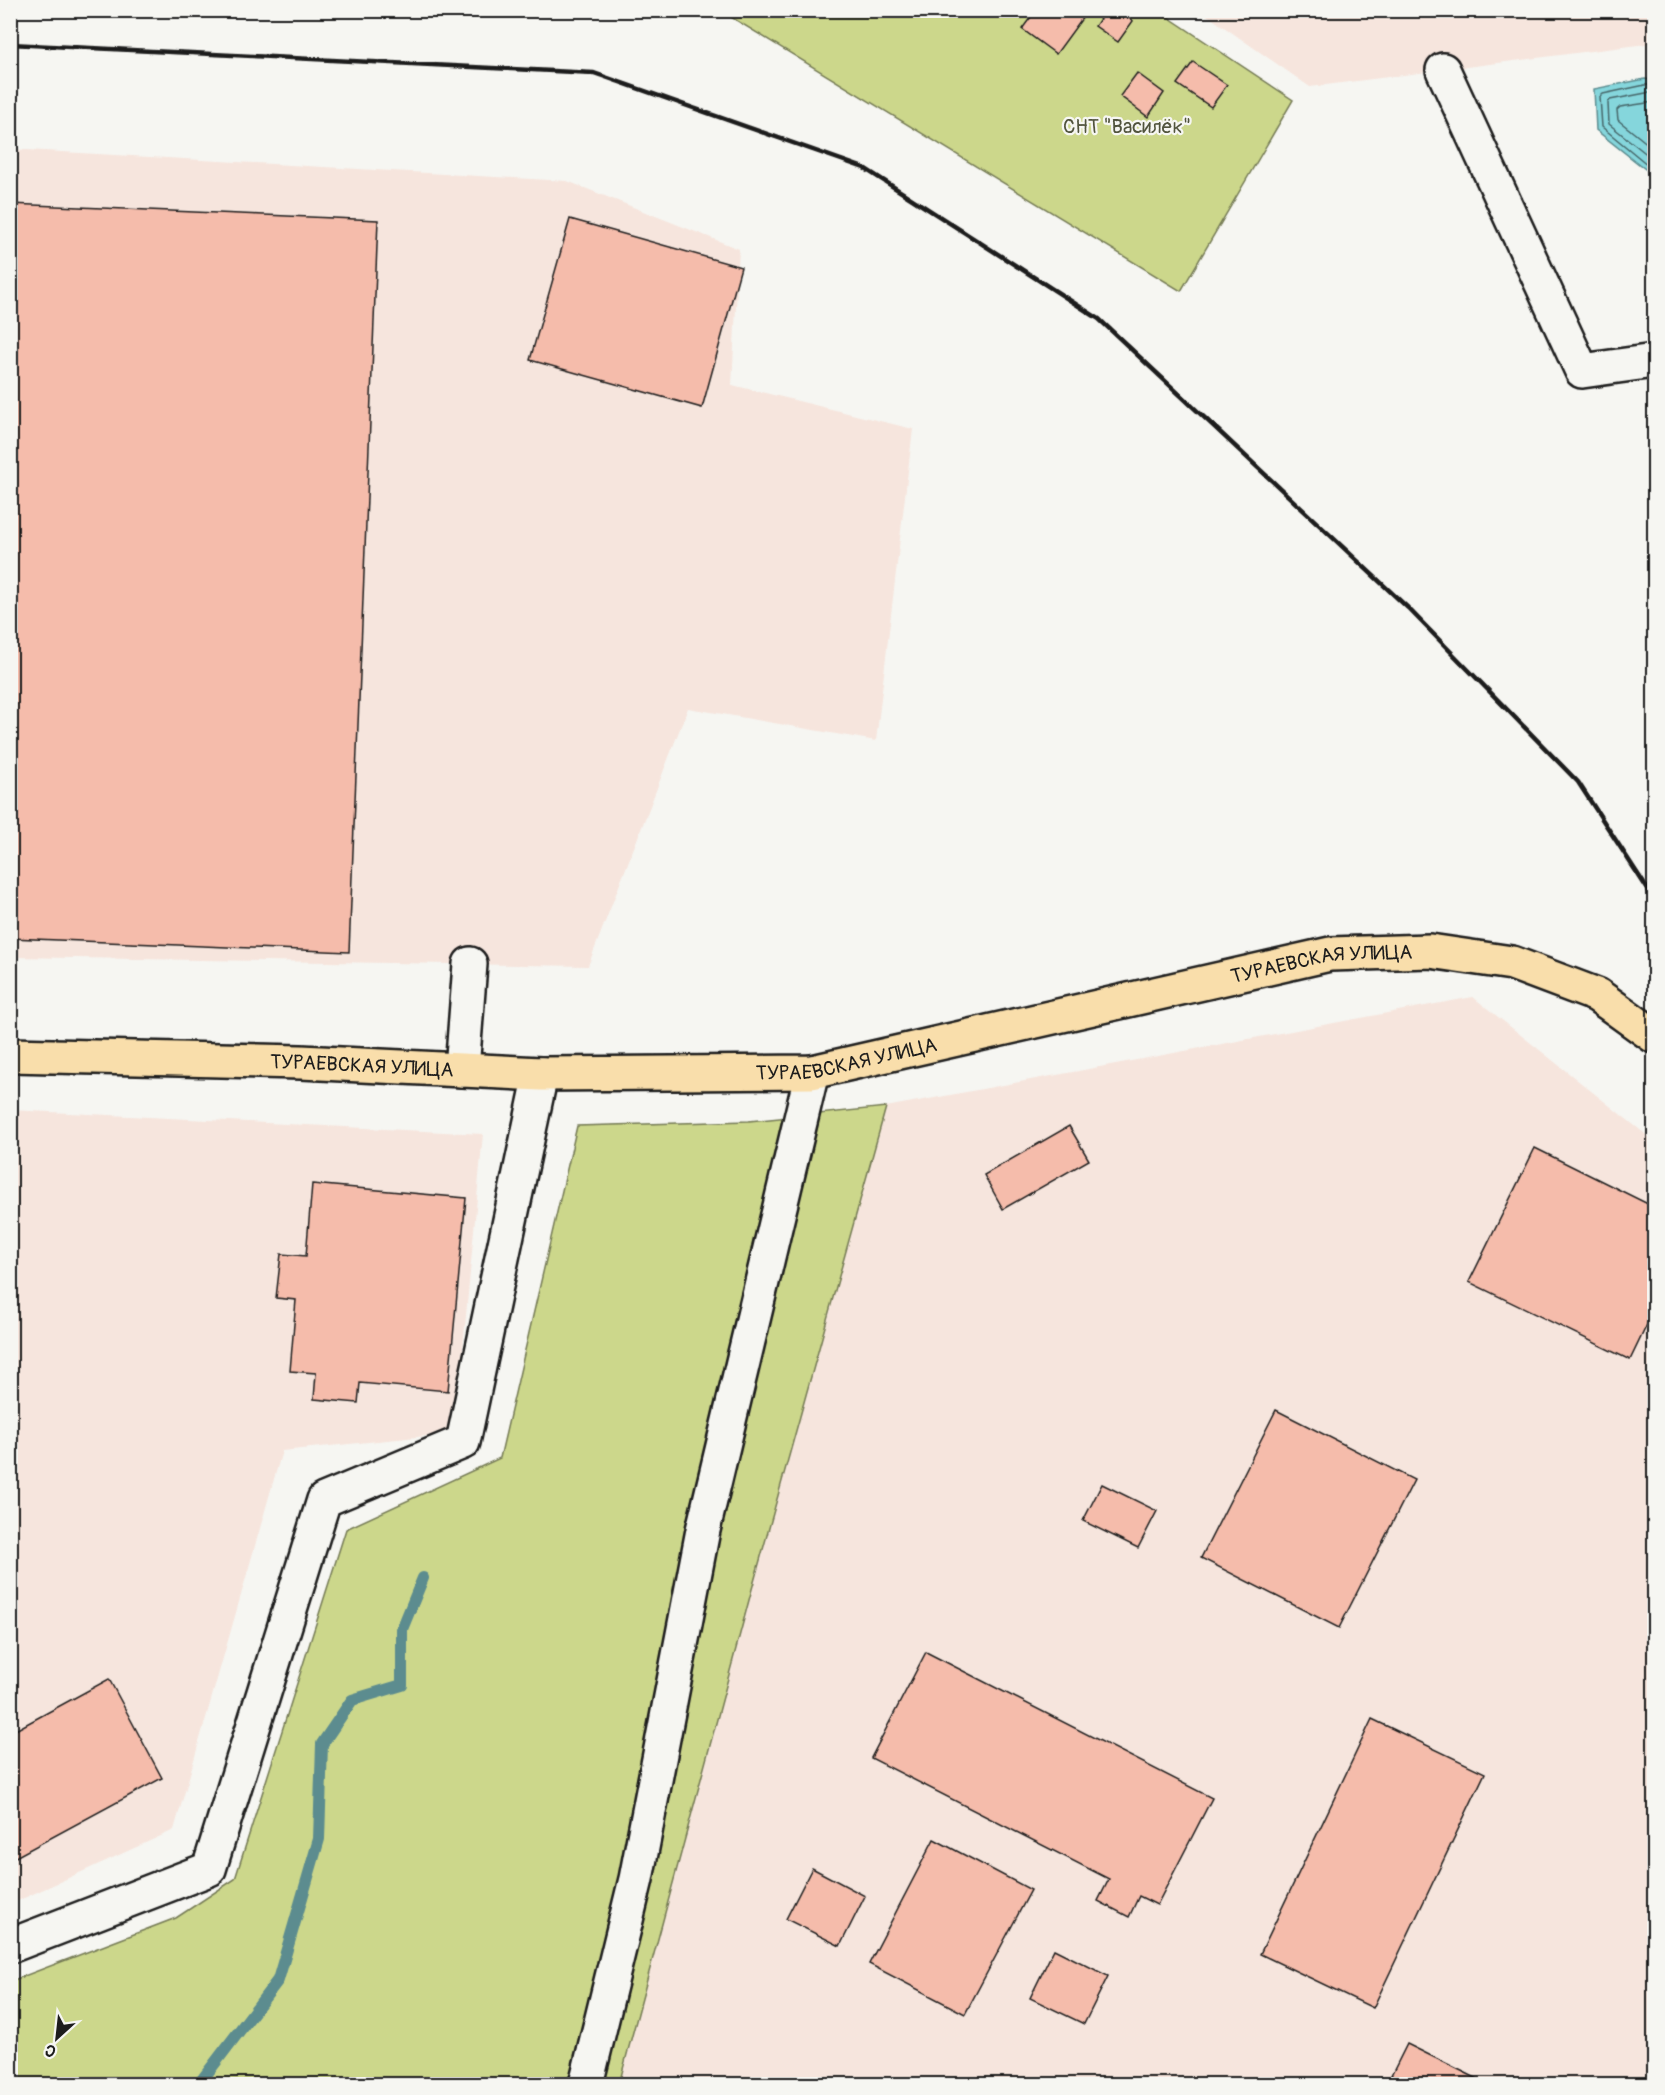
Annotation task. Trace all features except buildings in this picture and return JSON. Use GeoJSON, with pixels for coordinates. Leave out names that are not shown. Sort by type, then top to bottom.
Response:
{"type":"FeatureCollection","features":[{"type":"Feature","properties":{"kind":"main road","name":"ТУРАЕВСКАЯ УЛИЦА"},"geometry":{"type":"LineString","coordinates":[[10,1055],[301,1062],[541,1074],[812,1072],[1330,954],[1430,951],[1512,963],[1596,995],[1654,1036]]}},
{"type":"Feature","properties":{"kind":"lane"},"geometry":{"type":"LineString","coordinates":[[1443,70],[1582,371],[1654,361]]}},
{"type":"Feature","properties":{"kind":"lane"},"geometry":{"type":"LineString","coordinates":[[462,1070],[470,964]]}},
{"type":"Feature","properties":{"kind":"lane"},"geometry":{"type":"LineString","coordinates":[[586,2085],[636,1879],[703,1530],[812,1072]]}},
{"type":"Feature","properties":{"kind":"lane"},"geometry":{"type":"LineString","coordinates":[[10,1946],[209,1869],[324,1500],[462,1442],[541,1074]]}},
{"type":"Feature","properties":{"kind":"shaded area"},"geometry":{"type":"Polygon","coordinates":[[[1201,11],[1654,11],[1654,43],[1310,87],[1201,11]]]}},
{"type":"Feature","properties":{"kind":"shaded area"},"geometry":{"type":"Polygon","coordinates":[[[10,149],[567,181],[739,249],[732,385],[913,429],[876,741],[688,708],[588,966],[11,957],[10,149]]]}},
{"type":"Feature","properties":{"kind":"shaded area"},"geometry":{"type":"Polygon","coordinates":[[[1473,997],[1654,1141],[1654,2084],[619,2084],[752,1589],[886,1107],[1473,997]]]}},
{"type":"Feature","properties":{"kind":"shaded area"},"geometry":{"type":"Polygon","coordinates":[[[10,1110],[483,1134],[455,1433],[282,1451],[174,1830],[11,1904],[10,1110]]]}},
{"type":"Feature","properties":{"kind":"green space","name":"СНТ \"Василёк\""},"geometry":{"type":"Polygon","coordinates":[[[721,11],[1159,11],[1293,100],[1181,291],[721,11]]]}},
{"type":"Feature","properties":{"kind":"green space"},"geometry":{"type":"Polygon","coordinates":[[[886,1107],[752,1589],[619,2084],[11,2084],[11,1981],[176,1918],[235,1879],[346,1529],[500,1458],[577,1126],[749,1121],[886,1107]]]}},
{"type":"Feature","properties":{"kind":"water"},"geometry":{"type":"Polygon","coordinates":[[[1645,79],[1654,80],[1654,176],[1596,130],[1594,89],[1645,79]]]}},
{"type":"Feature","properties":{"kind":"waterway"},"geometry":{"type":"LineString","coordinates":[[199,2084],[278,1980],[319,1839],[322,1744],[352,1700],[402,1685],[402,1629],[423,1578]]}},
{"type":"Feature","properties":{"kind":"railway"},"geometry":{"type":"LineString","coordinates":[[10,44],[594,73],[864,168],[1099,319],[1408,608],[1578,782],[1654,899]]}}]}
